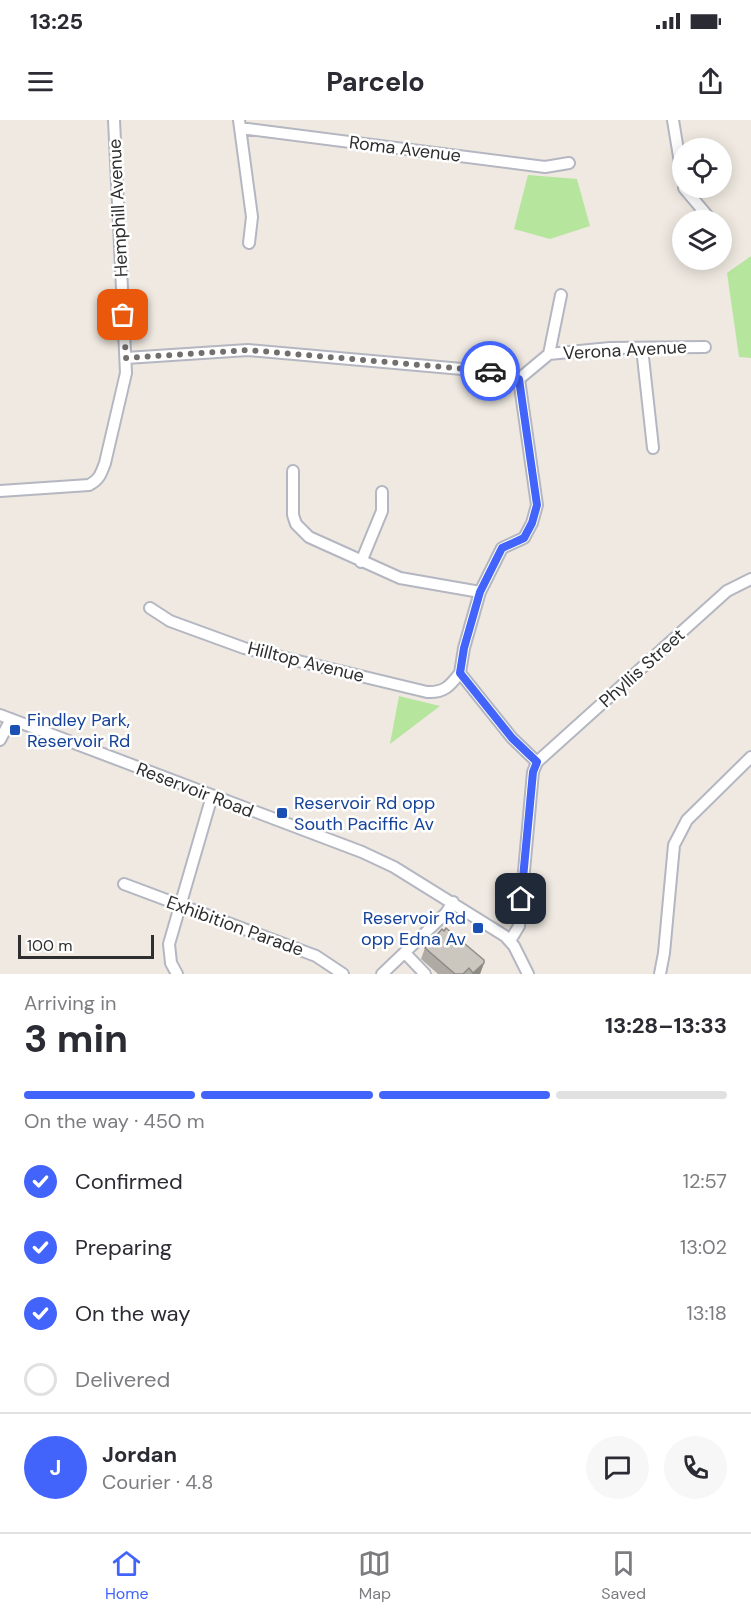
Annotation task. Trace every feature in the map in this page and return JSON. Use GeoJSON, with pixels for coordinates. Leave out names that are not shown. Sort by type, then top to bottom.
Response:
{"type":"FeatureCollection","features":[{"type":"Feature","properties":{"kind":"street","name":"Hemphill Avenue"},"geometry":{"type":"LineString","coordinates":[[0,491],[80,487],[96,481],[105,463],[126,373],[114,120]]}},
{"type":"Feature","properties":{"kind":"street"},"geometry":{"type":"LineString","coordinates":[[673,120],[676,138]]}},
{"type":"Feature","properties":{"kind":"street"},"geometry":{"type":"LineString","coordinates":[[239,124],[252,217],[249,243]]}},
{"type":"Feature","properties":{"kind":"street","name":"Roma Avenue"},"geometry":{"type":"LineString","coordinates":[[239,124],[545,167],[569,163]]}},
{"type":"Feature","properties":{"kind":"street"},"geometry":{"type":"LineString","coordinates":[[692,198],[703,210]]}},
{"type":"Feature","properties":{"kind":"street"},"geometry":{"type":"LineString","coordinates":[[549,354],[561,295]]}},
{"type":"Feature","properties":{"kind":"street","name":"Verona Avenue"},"geometry":{"type":"LineString","coordinates":[[519,379],[549,354],[610,348],[705,347]]}},
{"type":"Feature","properties":{"kind":"street"},"geometry":{"type":"LineString","coordinates":[[642,348],[653,448]]}},
{"type":"Feature","properties":{"kind":"street"},"geometry":{"type":"LineString","coordinates":[[126,358],[248,350],[496,372],[519,379],[537,505],[532,523],[524,538],[502,548],[480,592],[464,648],[460,673],[512,738],[537,762],[533,772],[519,926],[510,941]]}},
{"type":"Feature","properties":{"kind":"street"},"geometry":{"type":"LineString","coordinates":[[293,471],[293,515],[296,524],[309,537],[361,562],[411,582],[480,592]]}},
{"type":"Feature","properties":{"kind":"street"},"geometry":{"type":"LineString","coordinates":[[361,562],[381,516],[382,492]]}},
{"type":"Feature","properties":{"kind":"street","name":"Phyllis Street"},"geometry":{"type":"LineString","coordinates":[[537,762],[728,591],[751,579]]}},
{"type":"Feature","properties":{"kind":"street","name":"Hilltop Avenue"},"geometry":{"type":"LineString","coordinates":[[150,608],[170,621],[244,648],[427,692],[441,692],[460,673]]}},
{"type":"Feature","properties":{"kind":"street","name":"Reservoir Road"},"geometry":{"type":"LineString","coordinates":[[0,715],[362,852],[394,867],[500,932],[520,955],[528,974]]}},
{"type":"Feature","properties":{"kind":"street"},"geometry":{"type":"LineString","coordinates":[[0,740],[11,719]]}},
{"type":"Feature","properties":{"kind":"street"},"geometry":{"type":"LineString","coordinates":[[660,974],[675,845],[687,820],[751,757]]}},
{"type":"Feature","properties":{"kind":"street"},"geometry":{"type":"LineString","coordinates":[[177,974],[171,963],[169,944],[212,796]]}},
{"type":"Feature","properties":{"kind":"street","name":"Exhibition Parade"},"geometry":{"type":"LineString","coordinates":[[124,884],[316,956],[343,974]]}},
{"type":"Feature","properties":{"kind":"street"},"geometry":{"type":"LineString","coordinates":[[382,974],[446,913],[453,902]]}},
{"type":"Feature","properties":{"kind":"street"},"geometry":{"type":"LineString","coordinates":[[405,953],[425,974]]}},
{"type":"Feature","properties":{"kind":"green space"},"geometry":{"type":"Polygon","coordinates":[[[528,175],[577,179],[590,226],[550,239],[514,229],[528,175]]]}},
{"type":"Feature","properties":{"kind":"green space"},"geometry":{"type":"Polygon","coordinates":[[[751,256],[751,358],[739,357],[727,273],[751,256]]]}},
{"type":"Feature","properties":{"kind":"green space"},"geometry":{"type":"Polygon","coordinates":[[[399,696],[440,706],[390,744],[399,696]]]}},
{"type":"Feature","properties":{"kind":"building"},"geometry":{"type":"Polygon","coordinates":[[[446,928],[484,960],[484,963],[473,973],[469,968],[463,974],[455,974],[425,948],[442,929],[444,931],[446,928]]]}},
{"type":"Feature","properties":{"kind":"way so far"},"geometry":{"type":"LineString","coordinates":[[123,315],[126,358],[248,350],[490,371]]}},
{"type":"Feature","properties":{"kind":"place","name":"Findley Park, Reservoir Rd"},"geometry":{"type":"Point","coordinates":[15,730]}},
{"type":"Feature","properties":{"kind":"place","name":"Reservoir Rd opp South Paciffic Av"},"geometry":{"type":"Point","coordinates":[282,813]}},
{"type":"Feature","properties":{"kind":"place","name":"Reservoir Rd opp Edna Av"},"geometry":{"type":"Point","coordinates":[478,928]}},
{"type":"Feature","properties":{"kind":"route"},"geometry":{"type":"LineString","coordinates":[[490,371],[519,379],[537,505],[532,523],[524,538],[502,548],[480,592],[464,648],[460,673],[512,738],[537,762],[533,772],[521,899]]}}]}
